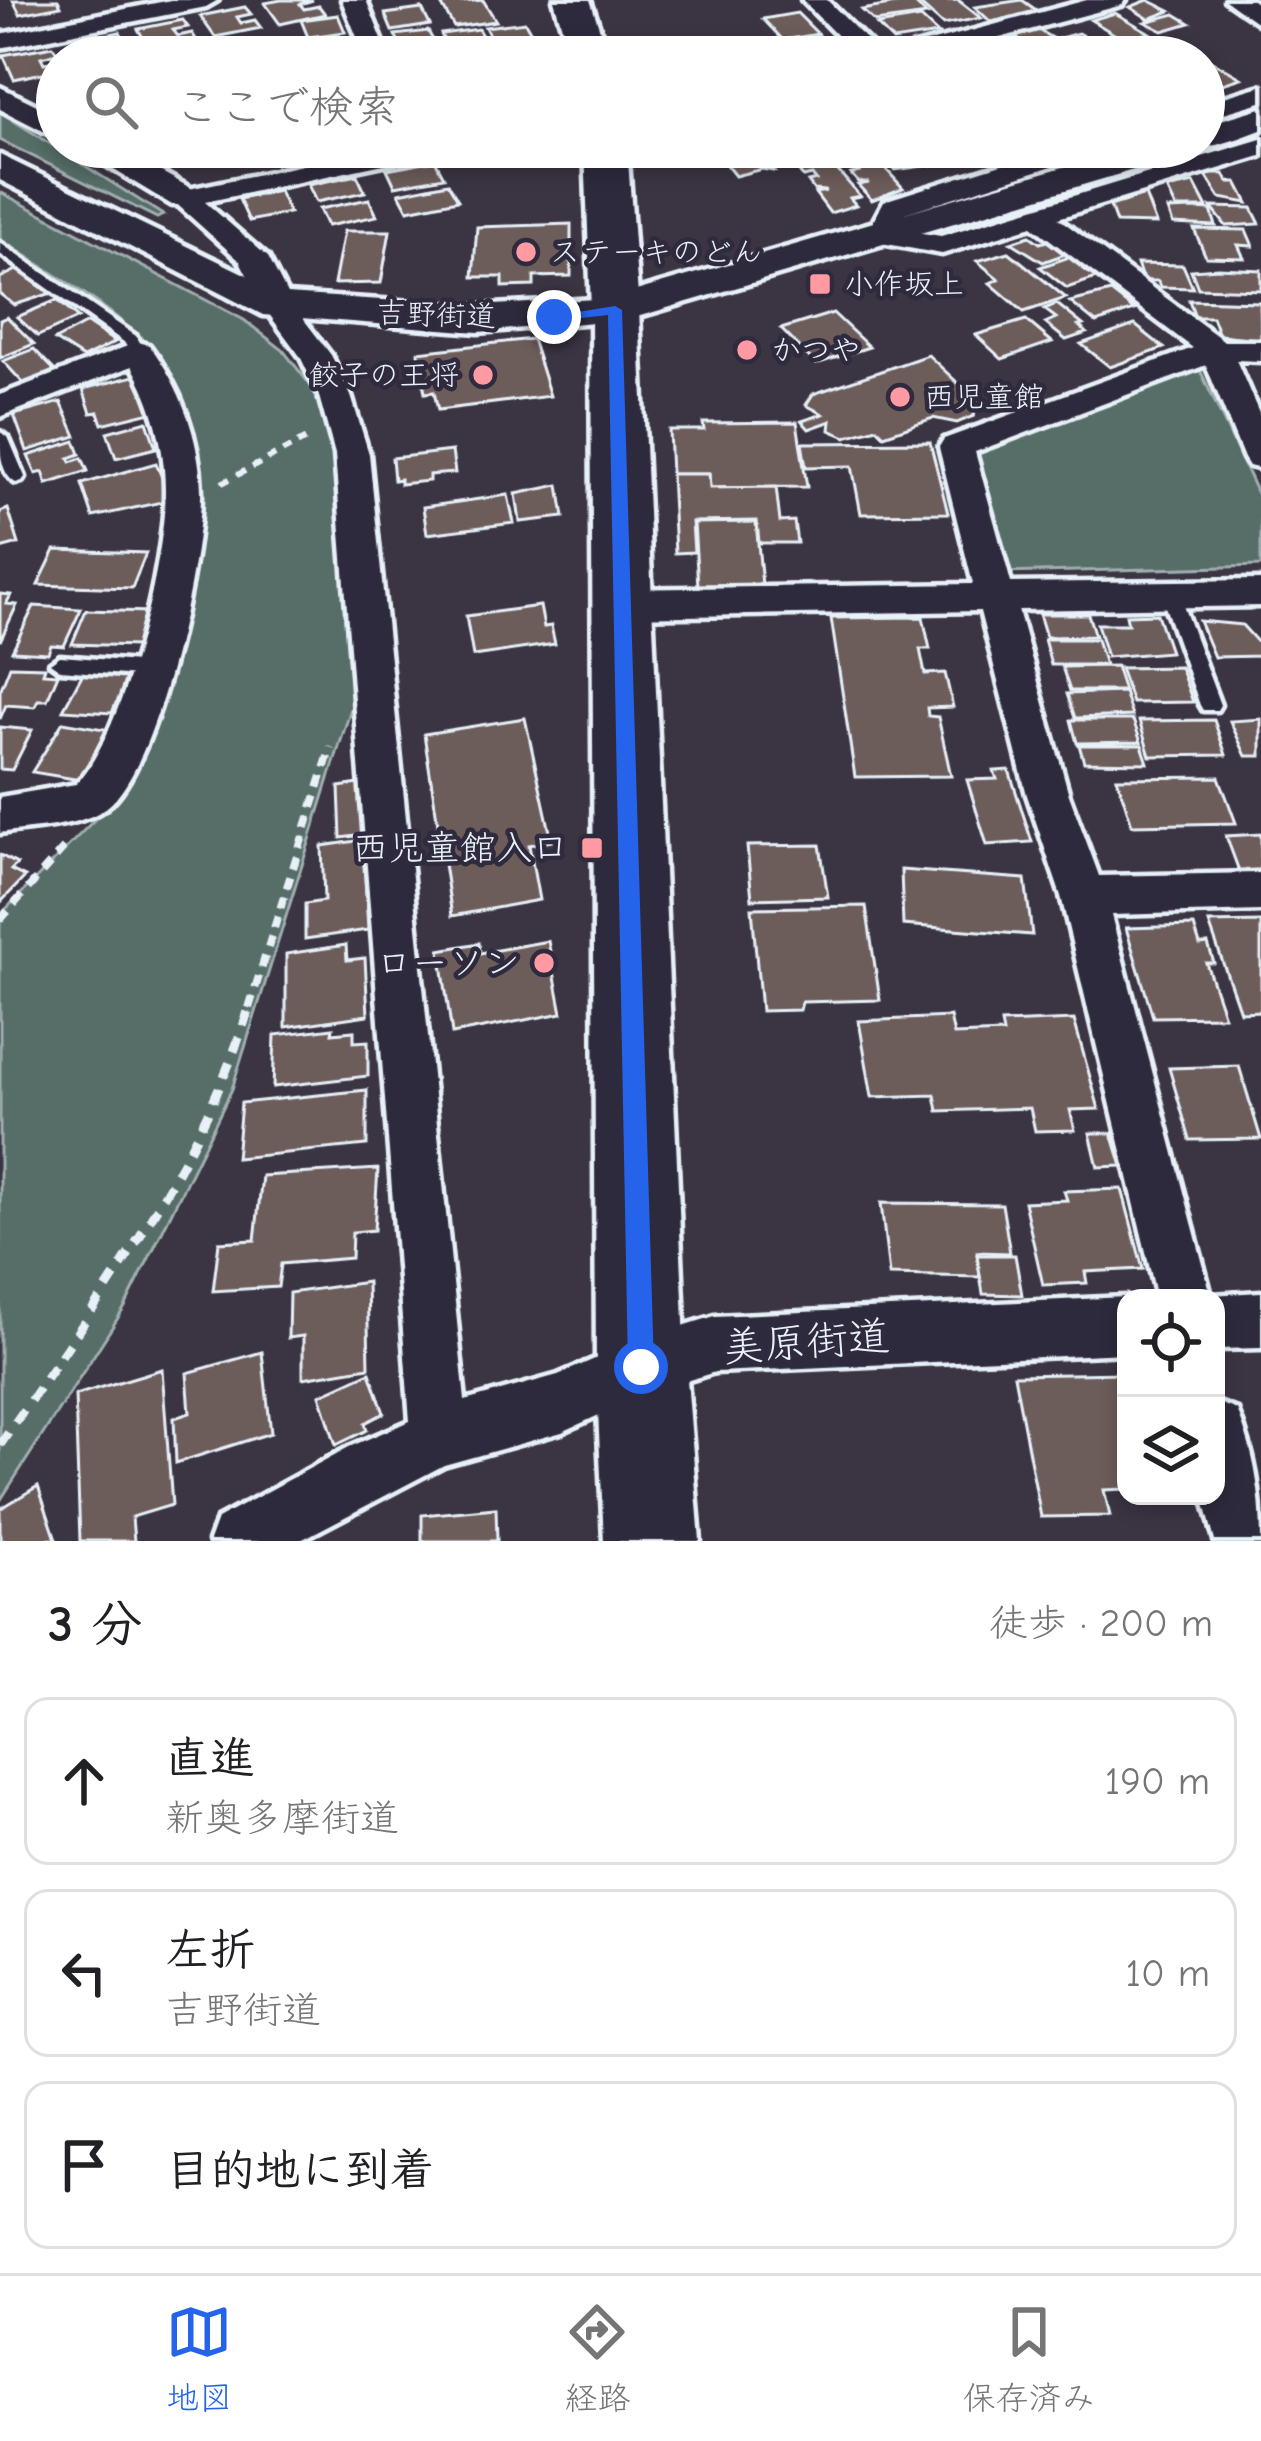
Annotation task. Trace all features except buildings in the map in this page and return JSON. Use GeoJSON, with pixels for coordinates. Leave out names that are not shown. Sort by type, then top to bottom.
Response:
{"type":"FeatureCollection","features":[{"type":"Feature","properties":{"kind":"main road"},"geometry":{"type":"LineString","coordinates":[[572,0],[583,36]]}},
{"type":"Feature","properties":{"kind":"main road"},"geometry":{"type":"LineString","coordinates":[[1225,130],[1261,119]]}},
{"type":"Feature","properties":{"kind":"main road","name":"吉野街道"},"geometry":{"type":"LineString","coordinates":[[0,166],[278,306],[478,320],[615,310],[1102,168]]}},
{"type":"Feature","properties":{"kind":"main road"},"geometry":{"type":"LineString","coordinates":[[607,168],[615,310],[641,1367],[652,1541]]}},
{"type":"Feature","properties":{"kind":"street"},"geometry":{"type":"LineString","coordinates":[[0,41],[206,0]]}},
{"type":"Feature","properties":{"kind":"street"},"geometry":{"type":"LineString","coordinates":[[354,0],[369,36]]}},
{"type":"Feature","properties":{"kind":"street"},"geometry":{"type":"LineString","coordinates":[[814,0],[851,36]]}},
{"type":"Feature","properties":{"kind":"street"},"geometry":{"type":"LineString","coordinates":[[965,36],[1053,7],[1114,0]]}},
{"type":"Feature","properties":{"kind":"street"},"geometry":{"type":"LineString","coordinates":[[1237,0],[1261,18]]}},
{"type":"Feature","properties":{"kind":"street"},"geometry":{"type":"LineString","coordinates":[[1225,105],[1261,94]]}},
{"type":"Feature","properties":{"kind":"street"},"geometry":{"type":"LineString","coordinates":[[0,96],[36,116]]}},
{"type":"Feature","properties":{"kind":"street"},"geometry":{"type":"LineString","coordinates":[[1225,159],[1261,147]]}},
{"type":"Feature","properties":{"kind":"street"},"geometry":{"type":"LineString","coordinates":[[130,168],[184,198],[253,256],[278,306],[325,376],[352,454],[440,1436]]}},
{"type":"Feature","properties":{"kind":"street"},"geometry":{"type":"LineString","coordinates":[[184,198],[324,168]]}},
{"type":"Feature","properties":{"kind":"street"},"geometry":{"type":"LineString","coordinates":[[981,168],[989,176]]}},
{"type":"Feature","properties":{"kind":"street"},"geometry":{"type":"LineString","coordinates":[[1015,168],[894,207],[880,235],[942,245],[1195,168]]}},
{"type":"Feature","properties":{"kind":"street"},"geometry":{"type":"LineString","coordinates":[[1039,218],[1216,350],[1261,458]]}},
{"type":"Feature","properties":{"kind":"street"},"geometry":{"type":"LineString","coordinates":[[1182,1289],[1084,896],[1048,795],[956,447],[1216,350],[1261,350]]}},
{"type":"Feature","properties":{"kind":"street"},"geometry":{"type":"LineString","coordinates":[[0,407],[138,352],[163,386],[184,490],[151,670],[110,778],[92,796],[0,815]]}},
{"type":"Feature","properties":{"kind":"street"},"geometry":{"type":"LineString","coordinates":[[622,603],[1261,593]]}},
{"type":"Feature","properties":{"kind":"street"},"geometry":{"type":"LineString","coordinates":[[1084,896],[1261,892]]}},
{"type":"Feature","properties":{"kind":"street"},"geometry":{"type":"LineString","coordinates":[[1225,1321],[1261,1319]]}},
{"type":"Feature","properties":{"kind":"street","name":"美原街道"},"geometry":{"type":"LineString","coordinates":[[239,1541],[370,1468],[440,1436],[562,1403],[641,1367],[715,1344],[1117,1325]]}},
{"type":"Feature","properties":{"kind":"street"},"geometry":{"type":"LineString","coordinates":[[1225,1465],[1245,1541]]}},
{"type":"Feature","properties":{"kind":"lane"},"geometry":{"type":"LineString","coordinates":[[0,247],[130,339],[138,352]]}},
{"type":"Feature","properties":{"kind":"lane"},"geometry":{"type":"LineString","coordinates":[[0,436],[16,477]]}},
{"type":"Feature","properties":{"kind":"lane"},"geometry":{"type":"LineString","coordinates":[[1170,596],[1210,705]]}},
{"type":"Feature","properties":{"kind":"lane"},"geometry":{"type":"LineString","coordinates":[[60,663],[151,670]]}},
{"type":"Feature","properties":{"kind":"path"},"geometry":{"type":"LineString","coordinates":[[215,486],[326,428]]}},
{"type":"Feature","properties":{"kind":"path"},"geometry":{"type":"LineString","coordinates":[[0,1445],[130,1252],[210,1112],[236,1051],[335,733],[375,698]]}},
{"type":"Feature","properties":{"kind":"path"},"geometry":{"type":"LineString","coordinates":[[0,920],[81,830],[58,821],[60,803]]}},
{"type":"Feature","properties":{"kind":"green space"},"geometry":{"type":"Polygon","coordinates":[[[0,112],[36,135],[36,158],[0,140],[0,112]]]}},
{"type":"Feature","properties":{"kind":"green space"},"geometry":{"type":"Polygon","coordinates":[[[56,168],[89,168],[163,215],[157,218],[56,168]]]}},
{"type":"Feature","properties":{"kind":"green space"},"geometry":{"type":"Polygon","coordinates":[[[0,192],[244,320],[283,350],[318,395],[338,472],[353,702],[232,1089],[125,1307],[0,1501],[0,915],[120,794],[178,639],[173,384],[159,361],[120,320],[0,239],[0,192]]]}},
{"type":"Feature","properties":{"kind":"green space"},"geometry":{"type":"Polygon","coordinates":[[[1190,348],[1261,502],[1261,566],[999,573],[982,564],[953,432],[1190,348]]]}},
{"type":"Feature","properties":{"kind":"place","name":"ステーキのどん"},"geometry":{"type":"Point","coordinates":[526,252]}},
{"type":"Feature","properties":{"kind":"place","name":"小作坂上"},"geometry":{"type":"Point","coordinates":[820,284]}},
{"type":"Feature","properties":{"kind":"place","name":"かつや"},"geometry":{"type":"Point","coordinates":[747,350]}},
{"type":"Feature","properties":{"kind":"place","name":"餃子の王将"},"geometry":{"type":"Point","coordinates":[483,375]}},
{"type":"Feature","properties":{"kind":"place","name":"西児童館"},"geometry":{"type":"Point","coordinates":[900,397]}},
{"type":"Feature","properties":{"kind":"place","name":"西児童館入口"},"geometry":{"type":"Point","coordinates":[592,848]}},
{"type":"Feature","properties":{"kind":"place","name":"ローソン"},"geometry":{"type":"Point","coordinates":[544,963]}},
{"type":"Feature","properties":{"kind":"route"},"geometry":{"type":"LineString","coordinates":[[554,317],[615,310],[641,1367]]}}]}
